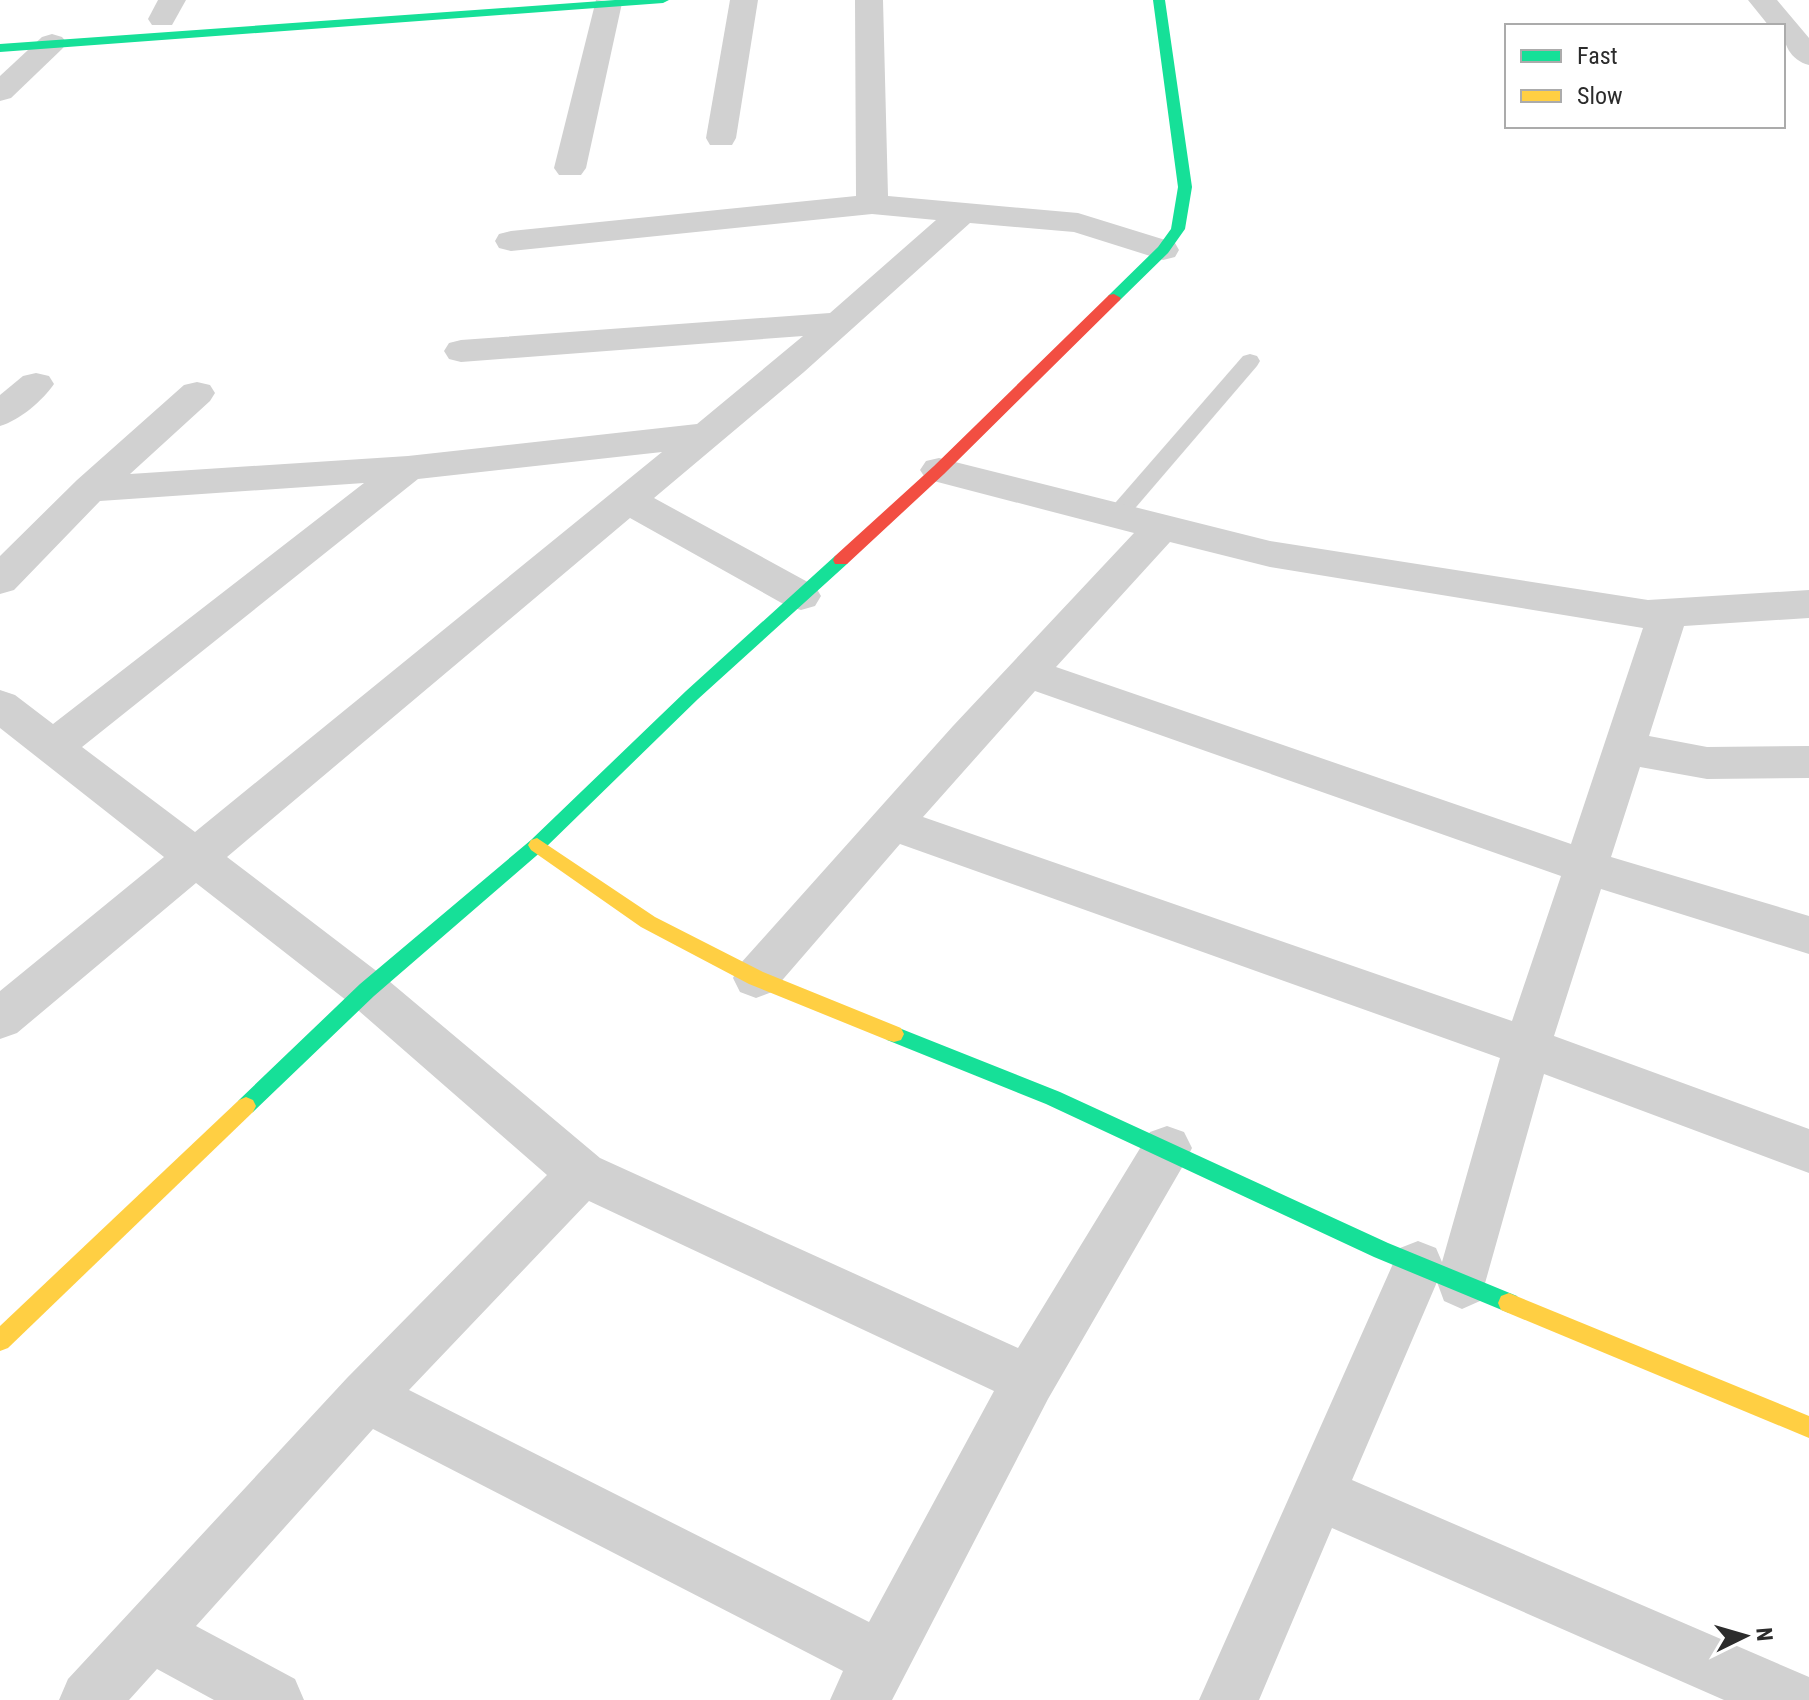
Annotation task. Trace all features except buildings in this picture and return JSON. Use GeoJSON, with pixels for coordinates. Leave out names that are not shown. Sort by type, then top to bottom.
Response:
{"type":"FeatureCollection","features":[{"type":"Feature","properties":{"kind":"street"},"geometry":{"type":"LineString","coordinates":[[0,32],[167,10],[466,0]]}},
{"type":"Feature","properties":{"kind":"street"},"geometry":{"type":"LineString","coordinates":[[0,48],[663,0]]}},
{"type":"Feature","properties":{"kind":"street"},"geometry":{"type":"LineString","coordinates":[[721,138],[744,0]]}},
{"type":"Feature","properties":{"kind":"street"},"geometry":{"type":"LineString","coordinates":[[869,0],[872,204]]}},
{"type":"Feature","properties":{"kind":"street"},"geometry":{"type":"LineString","coordinates":[[0,1341],[367,990],[537,845],[939,470],[1163,250],[1178,229],[1185,187],[1159,0]]}},
{"type":"Feature","properties":{"kind":"street"},"geometry":{"type":"LineString","coordinates":[[1762,0],[1782,24]]}},
{"type":"Feature","properties":{"kind":"street"},"geometry":{"type":"LineString","coordinates":[[570,168],[608,3]]}},
{"type":"Feature","properties":{"kind":"street"},"geometry":{"type":"LineString","coordinates":[[1785,27],[1809,56]]}},
{"type":"Feature","properties":{"kind":"street"},"geometry":{"type":"LineString","coordinates":[[0,92],[52,43]]}},
{"type":"Feature","properties":{"kind":"street"},"geometry":{"type":"LineString","coordinates":[[511,241],[872,204],[1078,223],[1163,250]]}},
{"type":"Feature","properties":{"kind":"street"},"geometry":{"type":"LineString","coordinates":[[0,1019],[194,856],[469,633],[925,249],[960,214]]}},
{"type":"Feature","properties":{"kind":"street"},"geometry":{"type":"LineString","coordinates":[[461,351],[837,323]]}},
{"type":"Feature","properties":{"kind":"street"},"geometry":{"type":"LineString","coordinates":[[0,414],[36,384]]}},
{"type":"Feature","properties":{"kind":"street"},"geometry":{"type":"LineString","coordinates":[[0,580],[90,489],[197,393]]}},
{"type":"Feature","properties":{"kind":"street"},"geometry":{"type":"LineString","coordinates":[[90,489],[408,468],[703,435]]}},
{"type":"Feature","properties":{"kind":"street"},"geometry":{"type":"LineString","coordinates":[[55,745],[408,468]]}},
{"type":"Feature","properties":{"kind":"street"},"geometry":{"type":"LineString","coordinates":[[939,470],[1270,554],[1648,614],[1809,604]]}},
{"type":"Feature","properties":{"kind":"street"},"geometry":{"type":"LineString","coordinates":[[626,499],[801,596]]}},
{"type":"Feature","properties":{"kind":"street"},"geometry":{"type":"LineString","coordinates":[[756,978],[1027,673],[1162,527]]}},
{"type":"Feature","properties":{"kind":"street"},"geometry":{"type":"LineString","coordinates":[[1229,1700],[1319,1494],[1440,1275],[1527,1047],[1668,613]]}},
{"type":"Feature","properties":{"kind":"street"},"geometry":{"type":"LineString","coordinates":[[1027,673],[1586,867],[1809,935]]}},
{"type":"Feature","properties":{"kind":"street"},"geometry":{"type":"LineString","coordinates":[[0,706],[55,745],[367,990],[582,1174],[1029,1380]]}},
{"type":"Feature","properties":{"kind":"street"},"geometry":{"type":"LineString","coordinates":[[1624,748],[1707,763],[1809,762]]}},
{"type":"Feature","properties":{"kind":"street"},"geometry":{"type":"LineString","coordinates":[[892,824],[1527,1047],[1809,1151]]}},
{"type":"Feature","properties":{"kind":"street"},"geometry":{"type":"LineString","coordinates":[[537,845],[648,922],[756,978],[1053,1098],[1440,1275],[1809,1427]]}},
{"type":"Feature","properties":{"kind":"street"},"geometry":{"type":"LineString","coordinates":[[366,1397],[871,1680],[1029,1380],[1167,1148]]}},
{"type":"Feature","properties":{"kind":"street"},"geometry":{"type":"LineString","coordinates":[[89,1700],[366,1397],[582,1174]]}},
{"type":"Feature","properties":{"kind":"street"},"geometry":{"type":"LineString","coordinates":[[1319,1494],[1727,1686],[1793,1700]]}},
{"type":"Feature","properties":{"kind":"street"},"geometry":{"type":"LineString","coordinates":[[150,1633],[274,1700]]}},
{"type":"Feature","properties":{"kind":"lane"},"geometry":{"type":"LineString","coordinates":[[1117,515],[1250,361]]}},
{"type":"Feature","properties":{"kind":"traffic: fast"},"geometry":{"type":"LineString","coordinates":[[0,48],[663,0]]}},
{"type":"Feature","properties":{"kind":"traffic: fast"},"geometry":{"type":"LineString","coordinates":[[1114,298],[1163,250],[1178,229],[1185,187],[1159,0]]}},
{"type":"Feature","properties":{"kind":"traffic: fast"},"geometry":{"type":"LineString","coordinates":[[246,1106],[367,990],[537,845],[692,695],[841,560]]}},
{"type":"Feature","properties":{"kind":"traffic: fast"},"geometry":{"type":"LineString","coordinates":[[894,1034],[1053,1098],[1381,1250],[1509,1303]]}},
{"type":"Feature","properties":{"kind":"traffic: slow"},"geometry":{"type":"LineString","coordinates":[[537,845],[648,922],[756,978],[894,1034]]}},
{"type":"Feature","properties":{"kind":"traffic: slow"},"geometry":{"type":"LineString","coordinates":[[0,1341],[246,1106]]}},
{"type":"Feature","properties":{"kind":"traffic: slow"},"geometry":{"type":"LineString","coordinates":[[1509,1303],[1809,1427]]}},
{"type":"Feature","properties":{"kind":"traffic: jam"},"geometry":{"type":"LineString","coordinates":[[841,560],[939,470],[1114,298]]}}]}
